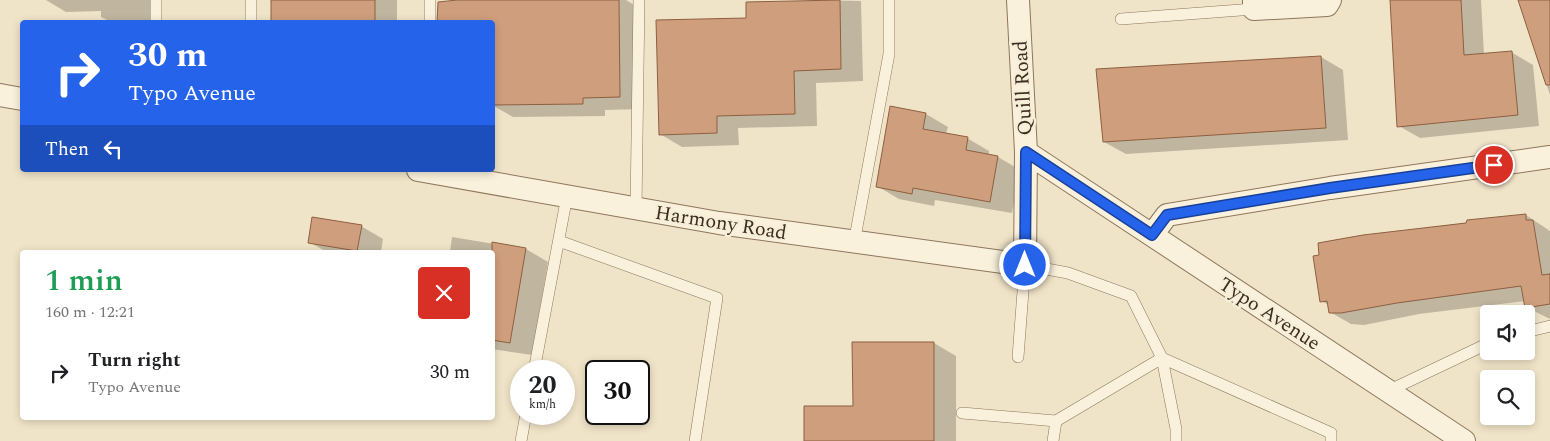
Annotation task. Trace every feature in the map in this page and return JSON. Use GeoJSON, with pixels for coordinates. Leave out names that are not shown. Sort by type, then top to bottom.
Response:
{"type":"FeatureCollection","features":[{"type":"Feature","properties":{"kind":"street","name":"Quill Road"},"geometry":{"type":"LineString","coordinates":[[1018,0],[1026,152],[1025,265]]}},
{"type":"Feature","properties":{"kind":"street"},"geometry":{"type":"LineString","coordinates":[[1254,5],[1327,5],[1330,0]]}},
{"type":"Feature","properties":{"kind":"street"},"geometry":{"type":"LineString","coordinates":[[0,95],[20,99]]}},
{"type":"Feature","properties":{"kind":"street","name":"Typo Avenue"},"geometry":{"type":"LineString","coordinates":[[1026,152],[1464,441]]}},
{"type":"Feature","properties":{"kind":"street"},"geometry":{"type":"LineString","coordinates":[[1152,235],[1167,215],[1330,188],[1550,157]]}},
{"type":"Feature","properties":{"kind":"street","name":"Harmony Road"},"geometry":{"type":"LineString","coordinates":[[433,172],[636,208],[854,242],[1025,265]]}},
{"type":"Feature","properties":{"kind":"lane"},"geometry":{"type":"LineString","coordinates":[[156,0],[156,20]]}},
{"type":"Feature","properties":{"kind":"lane"},"geometry":{"type":"LineString","coordinates":[[250,20],[251,0]]}},
{"type":"Feature","properties":{"kind":"lane"},"geometry":{"type":"LineString","coordinates":[[430,0],[430,20]]}},
{"type":"Feature","properties":{"kind":"lane"},"geometry":{"type":"LineString","coordinates":[[636,208],[640,0]]}},
{"type":"Feature","properties":{"kind":"lane"},"geometry":{"type":"LineString","coordinates":[[854,242],[889,54],[889,0]]}},
{"type":"Feature","properties":{"kind":"lane"},"geometry":{"type":"LineString","coordinates":[[1121,19],[1254,5]]}},
{"type":"Feature","properties":{"kind":"lane"},"geometry":{"type":"LineString","coordinates":[[536,360],[567,196]]}},
{"type":"Feature","properties":{"kind":"lane"},"geometry":{"type":"LineString","coordinates":[[559,241],[717,298],[695,441]]}},
{"type":"Feature","properties":{"kind":"lane"},"geometry":{"type":"LineString","coordinates":[[1018,357],[1025,265],[1068,273],[1131,296],[1162,358],[1176,429],[1176,441]]}},
{"type":"Feature","properties":{"kind":"lane"},"geometry":{"type":"LineString","coordinates":[[1535,330],[1550,326]]}},
{"type":"Feature","properties":{"kind":"lane"},"geometry":{"type":"LineString","coordinates":[[1388,391],[1480,347]]}},
{"type":"Feature","properties":{"kind":"lane"},"geometry":{"type":"LineString","coordinates":[[962,413],[1056,421],[1162,358]]}},
{"type":"Feature","properties":{"kind":"lane"},"geometry":{"type":"LineString","coordinates":[[1162,358],[1332,433],[1331,441]]}},
{"type":"Feature","properties":{"kind":"lane"},"geometry":{"type":"LineString","coordinates":[[1053,441],[1056,421]]}},
{"type":"Feature","properties":{"kind":"lane"},"geometry":{"type":"LineString","coordinates":[[522,441],[524,425]]}},
{"type":"Feature","properties":{"kind":"building"},"geometry":{"type":"Polygon","coordinates":[[[271,0],[375,0],[375,20],[271,20],[271,0]]]}},
{"type":"Feature","properties":{"kind":"building"},"geometry":{"type":"Polygon","coordinates":[[[457,0],[619,0],[620,97],[583,98],[583,104],[495,105],[495,20],[437,20],[438,2],[457,0]]]}},
{"type":"Feature","properties":{"kind":"building"},"geometry":{"type":"Polygon","coordinates":[[[840,0],[841,69],[794,71],[795,114],[717,116],[717,133],[659,135],[656,20],[746,18],[746,2],[840,0]]]}},
{"type":"Feature","properties":{"kind":"building"},"geometry":{"type":"Polygon","coordinates":[[[1390,0],[1461,0],[1464,55],[1512,51],[1518,115],[1397,127],[1390,0]]]}},
{"type":"Feature","properties":{"kind":"building"},"geometry":{"type":"Polygon","coordinates":[[[1518,0],[1550,0],[1550,85],[1546,85],[1518,0]]]}},
{"type":"Feature","properties":{"kind":"building"},"geometry":{"type":"Polygon","coordinates":[[[1321,56],[1326,128],[1103,142],[1096,69],[1321,56]]]}},
{"type":"Feature","properties":{"kind":"building"},"geometry":{"type":"Polygon","coordinates":[[[890,106],[926,113],[923,129],[968,137],[966,150],[998,156],[990,202],[913,188],[912,194],[876,187],[890,106]]]}},
{"type":"Feature","properties":{"kind":"building"},"geometry":{"type":"Polygon","coordinates":[[[1526,214],[1526,220],[1533,220],[1542,275],[1550,274],[1550,304],[1535,306],[1524,305],[1521,286],[1397,303],[1341,313],[1329,313],[1327,301],[1320,302],[1313,256],[1319,255],[1318,243],[1363,235],[1466,223],[1467,220],[1526,214]]]}},
{"type":"Feature","properties":{"kind":"building"},"geometry":{"type":"Polygon","coordinates":[[[312,217],[362,225],[357,250],[308,243],[312,217]]]}},
{"type":"Feature","properties":{"kind":"building"},"geometry":{"type":"Polygon","coordinates":[[[492,242],[526,248],[510,343],[495,340],[495,250],[492,250],[492,242]]]}},
{"type":"Feature","properties":{"kind":"building"},"geometry":{"type":"Polygon","coordinates":[[[852,342],[934,342],[934,441],[804,441],[804,406],[853,406],[852,342]]]}},
{"type":"Feature","properties":{"kind":"route"},"geometry":{"type":"LineString","coordinates":[[1025,265],[1026,152],[1152,235],[1167,215],[1330,188],[1494,165]]}}]}
